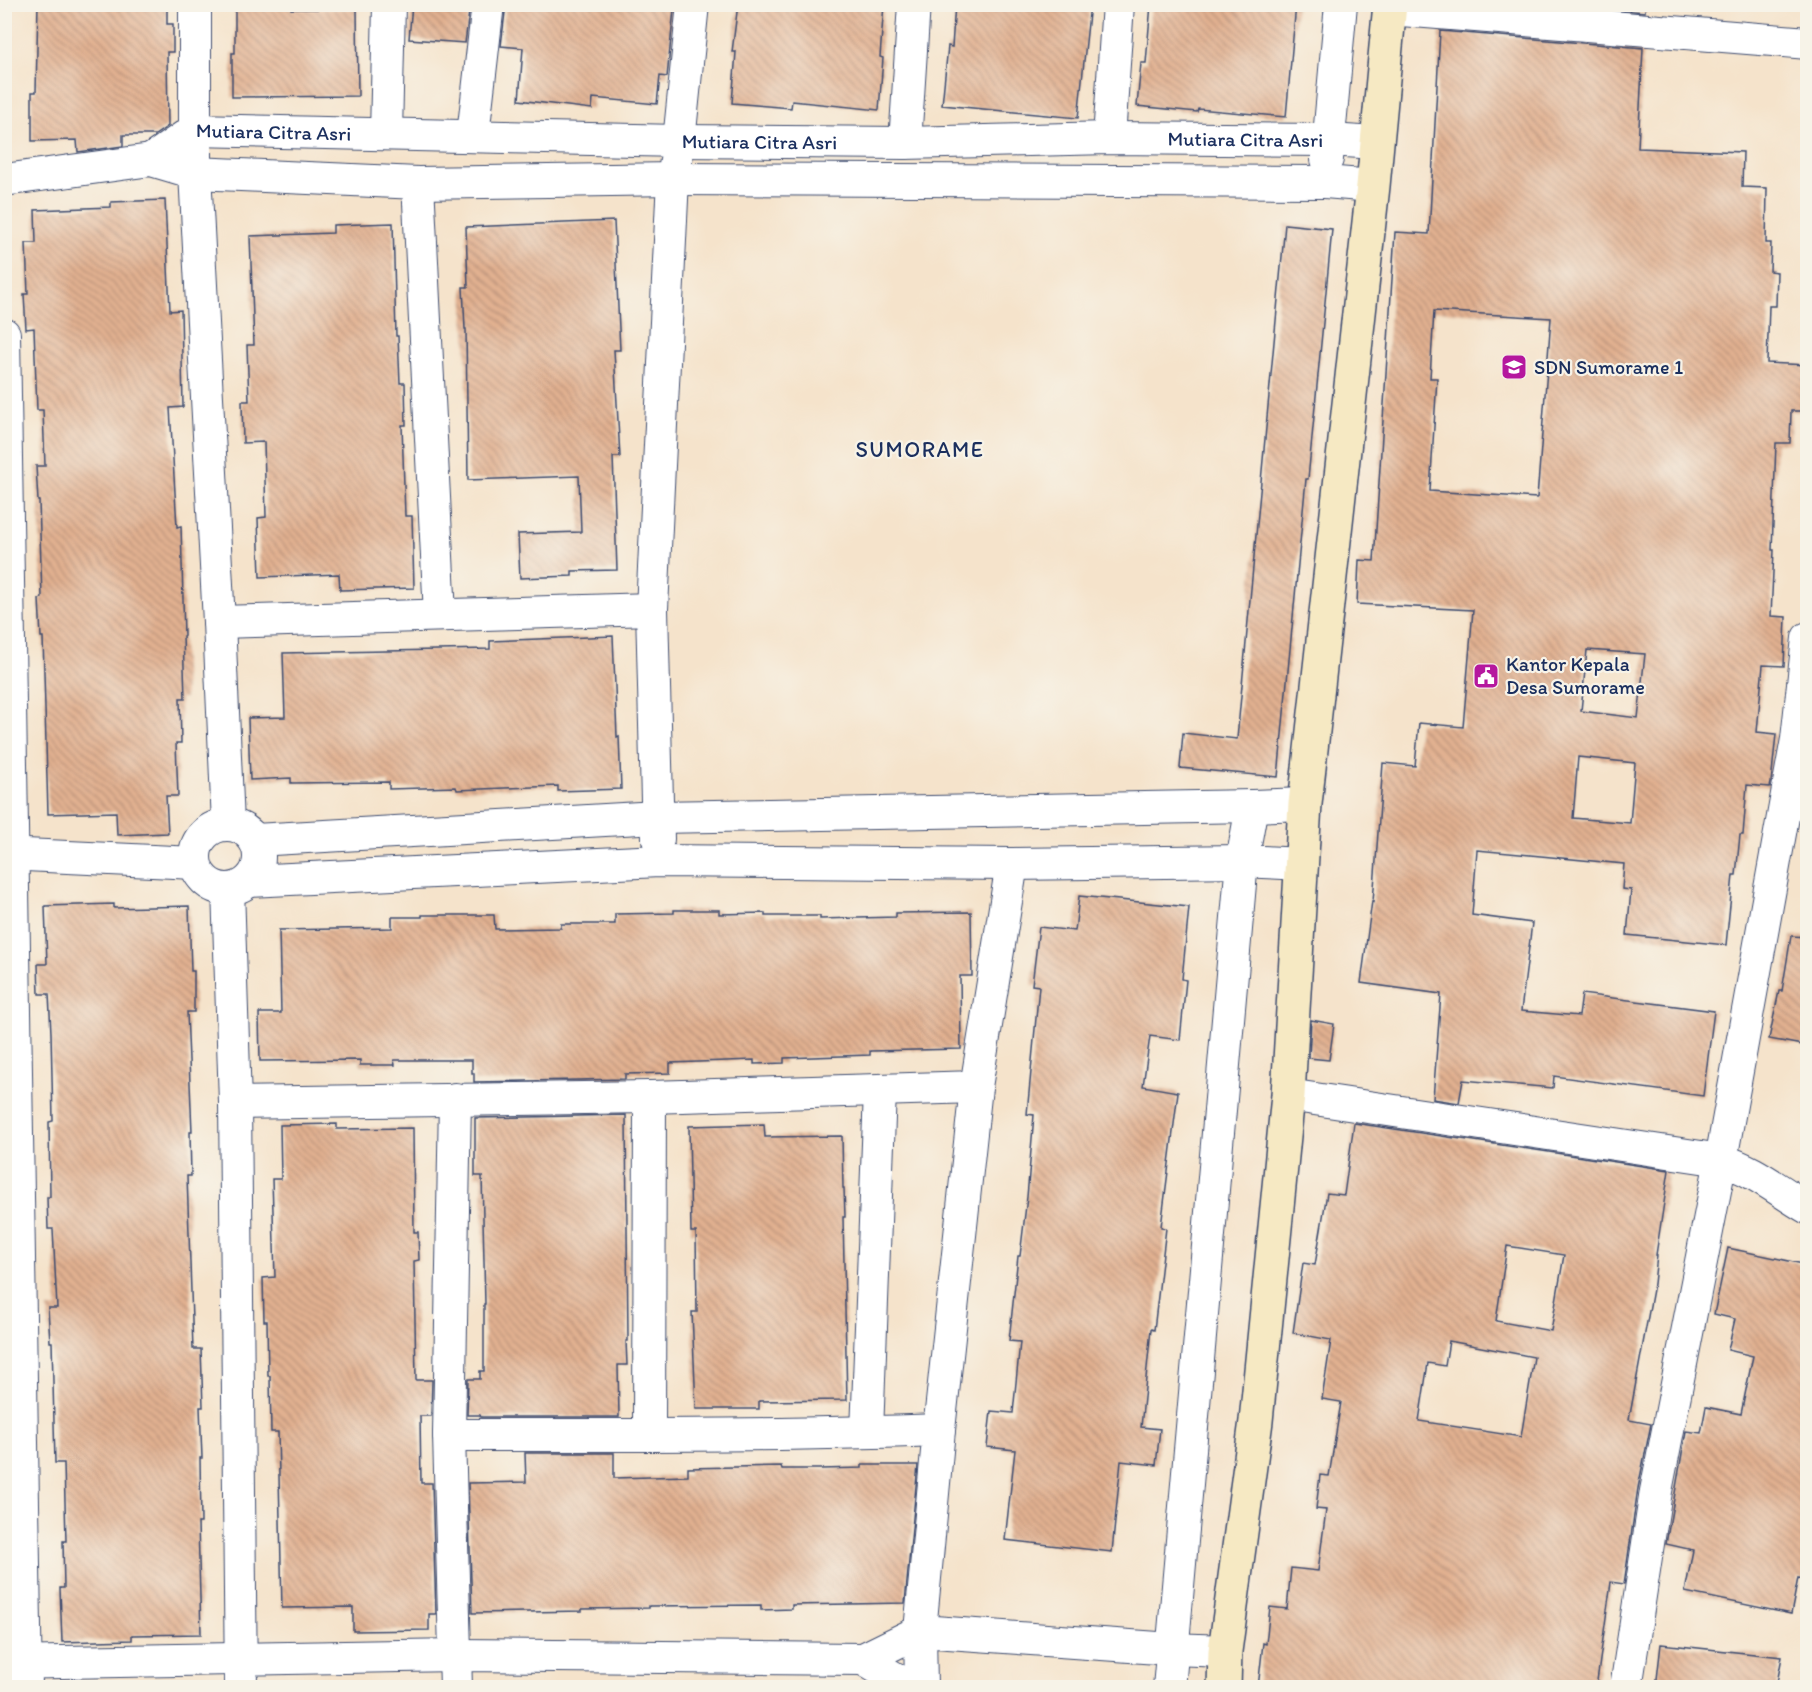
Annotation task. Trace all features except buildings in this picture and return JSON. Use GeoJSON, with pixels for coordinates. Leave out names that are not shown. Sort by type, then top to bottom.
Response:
{"type":"FeatureCollection","features":[{"type":"Feature","properties":{"kind":"street"},"geometry":{"type":"LineString","coordinates":[[195,4],[195,172],[228,824]]}},
{"type":"Feature","properties":{"kind":"street"},"geometry":{"type":"LineString","coordinates":[[386,134],[389,4]]}},
{"type":"Feature","properties":{"kind":"street"},"geometry":{"type":"LineString","coordinates":[[473,135],[488,4]]}},
{"type":"Feature","properties":{"kind":"street"},"geometry":{"type":"LineString","coordinates":[[659,861],[652,609],[673,179],[693,4]]}},
{"type":"Feature","properties":{"kind":"street"},"geometry":{"type":"LineString","coordinates":[[905,143],[914,4]]}},
{"type":"Feature","properties":{"kind":"street"},"geometry":{"type":"LineString","coordinates":[[1109,138],[1118,4]]}},
{"type":"Feature","properties":{"kind":"street"},"geometry":{"type":"LineString","coordinates":[[1325,182],[1341,4]]}},
{"type":"Feature","properties":{"kind":"street"},"geometry":{"type":"LineString","coordinates":[[1224,1688],[1225,1651],[1256,1421],[1288,1095],[1305,804],[1373,186],[1390,7],[1808,43]]}},
{"type":"Feature","properties":{"kind":"street","name":"Mutiara Citra Asri"},"geometry":{"type":"LineString","coordinates":[[151,160],[194,130],[679,141],[905,143],[1109,138],[1329,140],[1377,143]]}},
{"type":"Feature","properties":{"kind":"street","name":"Mutiara Citra Asri"},"geometry":{"type":"LineString","coordinates":[[4,180],[151,160],[195,172],[418,183],[673,179],[1325,182],[1373,186]]}},
{"type":"Feature","properties":{"kind":"street"},"geometry":{"type":"LineString","coordinates":[[418,183],[440,615]]}},
{"type":"Feature","properties":{"kind":"street"},"geometry":{"type":"LineString","coordinates":[[4,334],[10,1070],[19,1671],[240,1673],[456,1655],[863,1659],[920,1631],[1225,1651]]}},
{"type":"Feature","properties":{"kind":"street"},"geometry":{"type":"LineString","coordinates":[[219,622],[652,609]]}},
{"type":"Feature","properties":{"kind":"street"},"geometry":{"type":"LineString","coordinates":[[1626,1688],[1656,1491],[1721,1160],[1797,739],[1808,638]]}},
{"type":"Feature","properties":{"kind":"street"},"geometry":{"type":"LineString","coordinates":[[255,840],[657,817],[1305,804]]}},
{"type":"Feature","properties":{"kind":"street"},"geometry":{"type":"LineString","coordinates":[[1169,1688],[1242,861],[1251,806]]}},
{"type":"Feature","properties":{"kind":"street"},"geometry":{"type":"LineString","coordinates":[[238,885],[258,869],[260,854],[255,840],[243,828],[228,824],[206,831],[195,851],[195,863],[199,873],[216,888],[659,861],[1012,864],[1242,861],[1302,864]]}},
{"type":"Feature","properties":{"kind":"street"},"geometry":{"type":"LineString","coordinates":[[8,854],[195,863]]}},
{"type":"Feature","properties":{"kind":"street"},"geometry":{"type":"LineString","coordinates":[[921,1688],[920,1631],[976,1087],[1012,864]]}},
{"type":"Feature","properties":{"kind":"street"},"geometry":{"type":"LineString","coordinates":[[238,885],[235,1103],[240,1673]]}},
{"type":"Feature","properties":{"kind":"street"},"geometry":{"type":"LineString","coordinates":[[235,1103],[650,1097],[976,1087]]}},
{"type":"Feature","properties":{"kind":"street"},"geometry":{"type":"LineString","coordinates":[[867,1432],[880,1091]]}},
{"type":"Feature","properties":{"kind":"street"},"geometry":{"type":"LineString","coordinates":[[1288,1095],[1721,1160],[1757,1174],[1808,1208]]}},
{"type":"Feature","properties":{"kind":"street"},"geometry":{"type":"LineString","coordinates":[[649,1435],[650,1097]]}},
{"type":"Feature","properties":{"kind":"street"},"geometry":{"type":"LineString","coordinates":[[455,1100],[449,1435],[456,1688]]}},
{"type":"Feature","properties":{"kind":"street"},"geometry":{"type":"LineString","coordinates":[[449,1435],[649,1435],[939,1430]]}},
{"type":"Feature","properties":{"kind":"street"},"geometry":{"type":"LineString","coordinates":[[863,1659],[911,1688]]}},
{"type":"Feature","properties":{"kind":"place","name":"SDN Sumorame 1"},"geometry":{"type":"Point","coordinates":[1514,367]}},
{"type":"Feature","properties":{"kind":"place","name":"Kantor Kepala Desa Sumorame"},"geometry":{"type":"Point","coordinates":[1486,676]}},
{"type":"Feature","properties":{"kind":"district","name":"SUMORAME"},"geometry":{"type":"Point","coordinates":[920,449]}}]}
